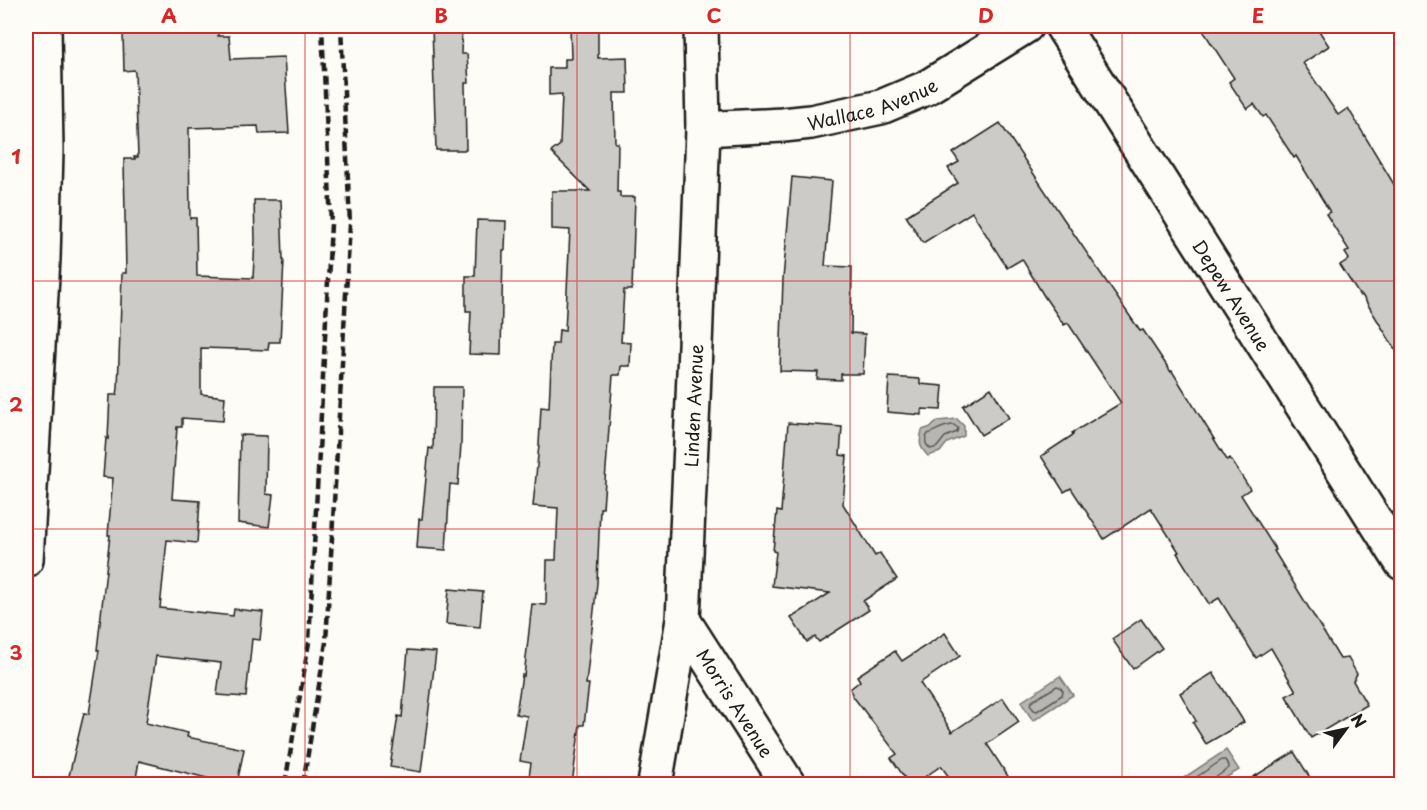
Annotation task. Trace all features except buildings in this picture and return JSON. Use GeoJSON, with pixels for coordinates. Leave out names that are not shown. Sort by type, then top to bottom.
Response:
{"type":"FeatureCollection","features":[{"type":"Feature","properties":{"kind":"street"},"geometry":{"type":"LineString","coordinates":[[26,560],[43,258],[46,151],[44,26]]}},
{"type":"Feature","properties":{"kind":"street","name":"Linden Avenue"},"geometry":{"type":"LineString","coordinates":[[655,784],[683,620],[703,129],[700,26]]}},
{"type":"Feature","properties":{"kind":"street","name":"Wallace Avenue"},"geometry":{"type":"LineString","coordinates":[[703,129],[811,122],[881,107],[926,88],[1026,26]]}},
{"type":"Feature","properties":{"kind":"street","name":"Depew Avenue"},"geometry":{"type":"LineString","coordinates":[[1062,26],[1401,563]]}},
{"type":"Feature","properties":{"kind":"street","name":"Morris Avenue"},"geometry":{"type":"LineString","coordinates":[[683,620],[788,784]]}},
{"type":"Feature","properties":{"kind":"water"},"geometry":{"type":"Polygon","coordinates":[[[957,419],[964,426],[964,436],[947,443],[940,452],[928,456],[920,444],[922,430],[938,421],[957,419]]]}},
{"type":"Feature","properties":{"kind":"water"},"geometry":{"type":"Polygon","coordinates":[[[1060,676],[1073,695],[1033,721],[1021,702],[1060,676]]]}},
{"type":"Feature","properties":{"kind":"water"},"geometry":{"type":"Polygon","coordinates":[[[1226,750],[1239,770],[1215,784],[1181,784],[1179,781],[1226,750]]]}},
{"type":"Feature","properties":{"kind":"railway"},"geometry":{"type":"LineString","coordinates":[[285,784],[309,642],[331,224],[322,26]]}},
{"type":"Feature","properties":{"kind":"railway"},"geometry":{"type":"LineString","coordinates":[[303,784],[326,642],[350,224],[341,26]]}}]}
